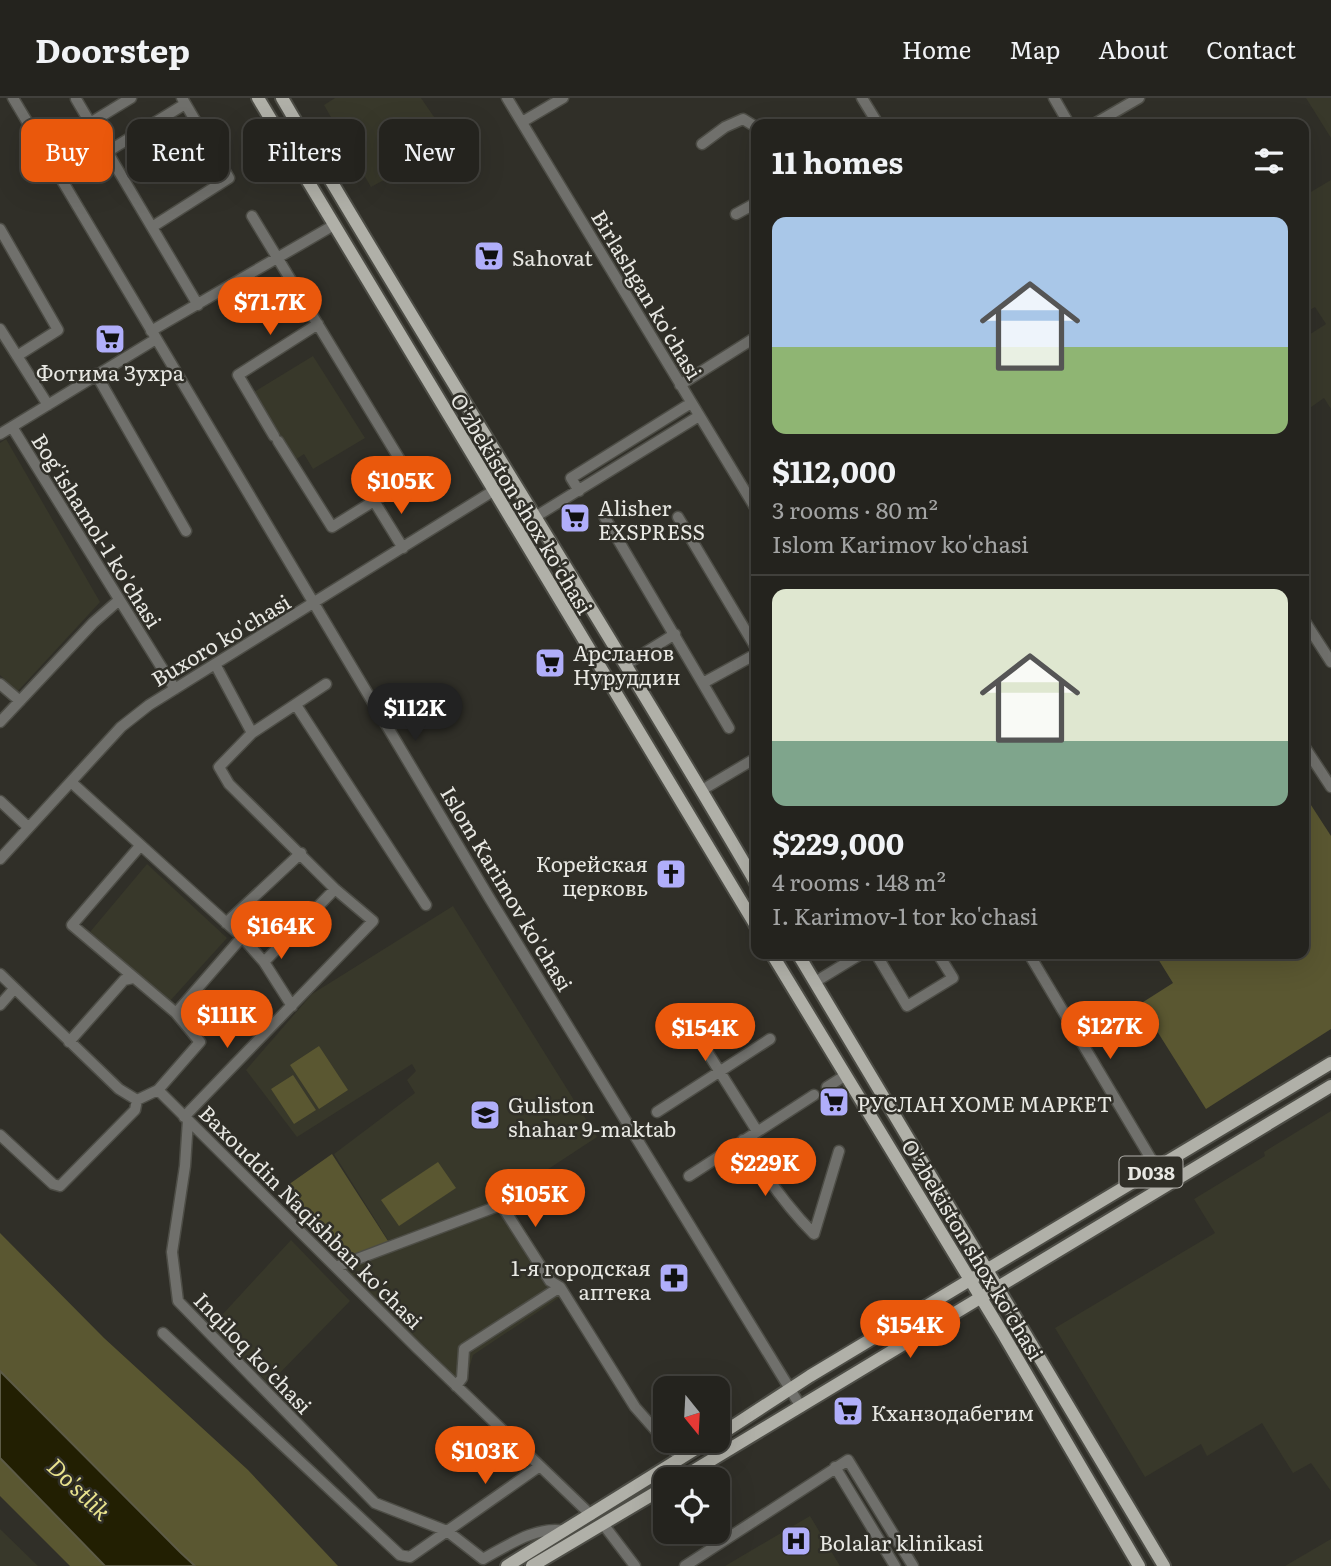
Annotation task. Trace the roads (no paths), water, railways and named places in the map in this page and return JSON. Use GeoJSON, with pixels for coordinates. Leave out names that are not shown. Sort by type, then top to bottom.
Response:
{"type":"FeatureCollection","features":[{"type":"Feature","properties":{"kind":"main road","name":"O'zbekiston shox ko'chasi"},"geometry":{"type":"LineString","coordinates":[[258,98],[751,918]]}},
{"type":"Feature","properties":{"kind":"main road","name":"O'zbekiston shox ko'chasi"},"geometry":{"type":"LineString","coordinates":[[282,98],[375,257],[536,517],[751,874]]}},
{"type":"Feature","properties":{"kind":"main road","name":"O'zbekiston shox ko'chasi"},"geometry":{"type":"LineString","coordinates":[[775,959],[999,1327],[1139,1566]]}},
{"type":"Feature","properties":{"kind":"main road","name":"O'zbekiston shox ko'chasi"},"geometry":{"type":"LineString","coordinates":[[801,959],[1164,1566]]}},
{"type":"Feature","properties":{"kind":"main road","name":"D038"},"geometry":{"type":"LineString","coordinates":[[970,1280],[1331,1063]]}},
{"type":"Feature","properties":{"kind":"main road","name":"D038"},"geometry":{"type":"LineString","coordinates":[[980,1296],[1331,1086]]}},
{"type":"Feature","properties":{"kind":"main road"},"geometry":{"type":"LineString","coordinates":[[953,1252],[971,1242]]}},
{"type":"Feature","properties":{"kind":"main road"},"geometry":{"type":"LineString","coordinates":[[730,1428],[970,1280]]}},
{"type":"Feature","properties":{"kind":"main road"},"geometry":{"type":"LineString","coordinates":[[700,1467],[980,1296]]}},
{"type":"Feature","properties":{"kind":"main road"},"geometry":{"type":"LineString","coordinates":[[999,1327],[1016,1317]]}},
{"type":"Feature","properties":{"kind":"main road"},"geometry":{"type":"LineString","coordinates":[[507,1566],[690,1453]]}},
{"type":"Feature","properties":{"kind":"main road"},"geometry":{"type":"LineString","coordinates":[[532,1566],[653,1494]]}},
{"type":"Feature","properties":{"kind":"street","name":"Islom Karimov ko'chasi"},"geometry":{"type":"LineString","coordinates":[[13,98],[483,887],[523,948],[801,1407]]}},
{"type":"Feature","properties":{"kind":"street"},"geometry":{"type":"LineString","coordinates":[[95,119],[131,98]]}},
{"type":"Feature","properties":{"kind":"street","name":"Birlashgan ko'chasi"},"geometry":{"type":"LineString","coordinates":[[507,98],[751,501]]}},
{"type":"Feature","properties":{"kind":"street"},"geometry":{"type":"LineString","coordinates":[[522,122],[564,98]]}},
{"type":"Feature","properties":{"kind":"street"},"geometry":{"type":"LineString","coordinates":[[862,98],[875,119]]}},
{"type":"Feature","properties":{"kind":"street"},"geometry":{"type":"LineString","coordinates":[[1054,98],[1066,119]]}},
{"type":"Feature","properties":{"kind":"street"},"geometry":{"type":"LineString","coordinates":[[1103,119],[1139,98]]}},
{"type":"Feature","properties":{"kind":"street"},"geometry":{"type":"LineString","coordinates":[[76,99],[88,119]]}},
{"type":"Feature","properties":{"kind":"street"},"geometry":{"type":"LineString","coordinates":[[113,148],[184,101],[229,178],[152,227]]}},
{"type":"Feature","properties":{"kind":"street"},"geometry":{"type":"LineString","coordinates":[[702,144],[725,127],[743,119],[751,124]]}},
{"type":"Feature","properties":{"kind":"street"},"geometry":{"type":"LineString","coordinates":[[113,162],[198,305]]}},
{"type":"Feature","properties":{"kind":"street"},"geometry":{"type":"LineString","coordinates":[[736,214],[751,206]]}},
{"type":"Feature","properties":{"kind":"street"},"geometry":{"type":"LineString","coordinates":[[253,216],[411,478],[332,527],[238,375],[318,324]]}},
{"type":"Feature","properties":{"kind":"street"},"geometry":{"type":"LineString","coordinates":[[0,434],[96,374],[198,305],[334,225]]}},
{"type":"Feature","properties":{"kind":"street"},"geometry":{"type":"LineString","coordinates":[[0,229],[58,330],[17,356]]}},
{"type":"Feature","properties":{"kind":"street"},"geometry":{"type":"LineString","coordinates":[[0,330],[48,405]]}},
{"type":"Feature","properties":{"kind":"street"},"geometry":{"type":"LineString","coordinates":[[680,385],[751,340]]}},
{"type":"Feature","properties":{"kind":"street"},"geometry":{"type":"LineString","coordinates":[[96,374],[186,531]]}},
{"type":"Feature","properties":{"kind":"street"},"geometry":{"type":"LineString","coordinates":[[579,491],[571,478],[691,403]]}},
{"type":"Feature","properties":{"kind":"street"},"geometry":{"type":"LineString","coordinates":[[536,517],[699,416]]}},
{"type":"Feature","properties":{"kind":"street","name":"Bog'ishamol-1 ko'chasi"},"geometry":{"type":"LineString","coordinates":[[12,427],[175,689]]}},
{"type":"Feature","properties":{"kind":"street","name":"Buxoro ko'chasi"},"geometry":{"type":"LineString","coordinates":[[0,859],[121,727],[149,705],[493,491]]}},
{"type":"Feature","properties":{"kind":"street"},"geometry":{"type":"LineString","coordinates":[[374,501],[403,548]]}},
{"type":"Feature","properties":{"kind":"street"},"geometry":{"type":"LineString","coordinates":[[604,516],[729,728]]}},
{"type":"Feature","properties":{"kind":"street"},"geometry":{"type":"LineString","coordinates":[[678,517],[751,640]]}},
{"type":"Feature","properties":{"kind":"street"},"geometry":{"type":"LineString","coordinates":[[0,722],[93,623],[118,601]]}},
{"type":"Feature","properties":{"kind":"street"},"geometry":{"type":"LineString","coordinates":[[1309,628],[1331,662]]}},
{"type":"Feature","properties":{"kind":"street"},"geometry":{"type":"LineString","coordinates":[[625,665],[675,634]]}},
{"type":"Feature","properties":{"kind":"street"},"geometry":{"type":"LineString","coordinates":[[703,683],[751,657]]}},
{"type":"Feature","properties":{"kind":"street"},"geometry":{"type":"LineString","coordinates":[[215,664],[252,733]]}},
{"type":"Feature","properties":{"kind":"street"},"geometry":{"type":"LineString","coordinates":[[0,684],[20,701]]}},
{"type":"Feature","properties":{"kind":"street"},"geometry":{"type":"LineString","coordinates":[[186,1118],[373,921],[335,889],[229,785],[219,767],[252,733],[326,684]]}},
{"type":"Feature","properties":{"kind":"street"},"geometry":{"type":"LineString","coordinates":[[296,705],[426,905]]}},
{"type":"Feature","properties":{"kind":"street"},"geometry":{"type":"LineString","coordinates":[[1309,754],[1331,787]]}},
{"type":"Feature","properties":{"kind":"street"},"geometry":{"type":"LineString","coordinates":[[702,790],[751,761]]}},
{"type":"Feature","properties":{"kind":"street"},"geometry":{"type":"LineString","coordinates":[[71,782],[242,937],[264,962],[292,1006]]}},
{"type":"Feature","properties":{"kind":"street"},"geometry":{"type":"LineString","coordinates":[[0,801],[28,827]]}},
{"type":"Feature","properties":{"kind":"street"},"geometry":{"type":"LineString","coordinates":[[137,1100],[158,1090],[200,1042],[177,1013],[72,925],[140,846]]}},
{"type":"Feature","properties":{"kind":"street"},"geometry":{"type":"LineString","coordinates":[[226,923],[301,853]]}},
{"type":"Feature","properties":{"kind":"street"},"geometry":{"type":"LineString","coordinates":[[264,962],[335,889]]}},
{"type":"Feature","properties":{"kind":"street"},"geometry":{"type":"LineString","coordinates":[[177,1013],[242,937]]}},
{"type":"Feature","properties":{"kind":"street"},"geometry":{"type":"LineString","coordinates":[[815,982],[853,959]]}},
{"type":"Feature","properties":{"kind":"street"},"geometry":{"type":"LineString","coordinates":[[879,959],[907,1006],[953,978],[941,959]]}},
{"type":"Feature","properties":{"kind":"street"},"geometry":{"type":"LineString","coordinates":[[1032,959],[1166,1184]]}},
{"type":"Feature","properties":{"kind":"street"},"geometry":{"type":"LineString","coordinates":[[0,974],[119,1089],[137,1100]]}},
{"type":"Feature","properties":{"kind":"street"},"geometry":{"type":"LineString","coordinates":[[69,1041],[124,980],[133,978]]}},
{"type":"Feature","properties":{"kind":"street"},"geometry":{"type":"LineString","coordinates":[[0,1004],[15,989]]}},
{"type":"Feature","properties":{"kind":"street"},"geometry":{"type":"LineString","coordinates":[[691,1026],[757,1131]]}},
{"type":"Feature","properties":{"kind":"street"},"geometry":{"type":"LineString","coordinates":[[657,1112],[770,1039]]}},
{"type":"Feature","properties":{"kind":"street"},"geometry":{"type":"LineString","coordinates":[[827,1087],[846,1075]]}},
{"type":"Feature","properties":{"kind":"street","name":"Baxouddin Naqishban ko'chasi"},"geometry":{"type":"LineString","coordinates":[[158,1090],[456,1386],[591,1514]]}},
{"type":"Feature","properties":{"kind":"street"},"geometry":{"type":"LineString","coordinates":[[689,1176],[814,1096]]}},
{"type":"Feature","properties":{"kind":"street"},"geometry":{"type":"LineString","coordinates":[[0,1135],[53,1184],[60,1186],[135,1110],[137,1100]]}},
{"type":"Feature","properties":{"kind":"street","name":"Inqiloq ko'chasi"},"geometry":{"type":"LineString","coordinates":[[186,1118],[185,1167],[173,1252],[178,1301],[374,1503],[447,1531],[483,1559],[552,1528],[565,1531]]}},
{"type":"Feature","properties":{"kind":"street"},"geometry":{"type":"LineString","coordinates":[[743,1140],[763,1172],[814,1234],[839,1151]]}},
{"type":"Feature","properties":{"kind":"street"},"geometry":{"type":"LineString","coordinates":[[336,1267],[502,1206],[550,1281],[560,1287],[635,1407],[681,1459]]}},
{"type":"Feature","properties":{"kind":"street"},"geometry":{"type":"LineString","coordinates":[[456,1386],[462,1378],[464,1349],[560,1287]]}},
{"type":"Feature","properties":{"kind":"street"},"geometry":{"type":"LineString","coordinates":[[163,1333],[400,1555],[410,1557],[540,1466]]}},
{"type":"Feature","properties":{"kind":"street"},"geometry":{"type":"LineString","coordinates":[[685,1566],[848,1460],[913,1566]]}},
{"type":"Feature","properties":{"kind":"street"},"geometry":{"type":"LineString","coordinates":[[835,1467],[895,1566]]}},
{"type":"Feature","properties":{"kind":"street"},"geometry":{"type":"LineString","coordinates":[[603,1524],[635,1566]]}},
{"type":"Feature","properties":{"kind":"water","name":"Do'stlik"},"geometry":{"type":"Polygon","coordinates":[[[0,1371],[195,1566],[105,1566],[0,1458],[0,1371]]]}},
{"type":"Feature","properties":{"kind":"place","name":"Sahovat"},"geometry":{"type":"Point","coordinates":[489,256]}},
{"type":"Feature","properties":{"kind":"place","name":"Фотима Зухра"},"geometry":{"type":"Point","coordinates":[110,339]}},
{"type":"Feature","properties":{"kind":"place","name":"Alisher EXSPRESS"},"geometry":{"type":"Point","coordinates":[575,518]}},
{"type":"Feature","properties":{"kind":"place","name":"Арсланов Нуруддин"},"geometry":{"type":"Point","coordinates":[550,663]}},
{"type":"Feature","properties":{"kind":"place","name":"Корейская церковь"},"geometry":{"type":"Point","coordinates":[671,874]}},
{"type":"Feature","properties":{"kind":"place","name":"РУСЛАН ХОМЕ МАРКЕТ"},"geometry":{"type":"Point","coordinates":[834,1102]}},
{"type":"Feature","properties":{"kind":"place","name":"Guliston shahar 9-maktab"},"geometry":{"type":"Point","coordinates":[485,1115]}},
{"type":"Feature","properties":{"kind":"place","name":"1-я городская аптека"},"geometry":{"type":"Point","coordinates":[674,1278]}},
{"type":"Feature","properties":{"kind":"place","name":"Кханзодабегим"},"geometry":{"type":"Point","coordinates":[848,1411]}},
{"type":"Feature","properties":{"kind":"place","name":"Bolalar klinikasi"},"geometry":{"type":"Point","coordinates":[796,1541]}}]}
